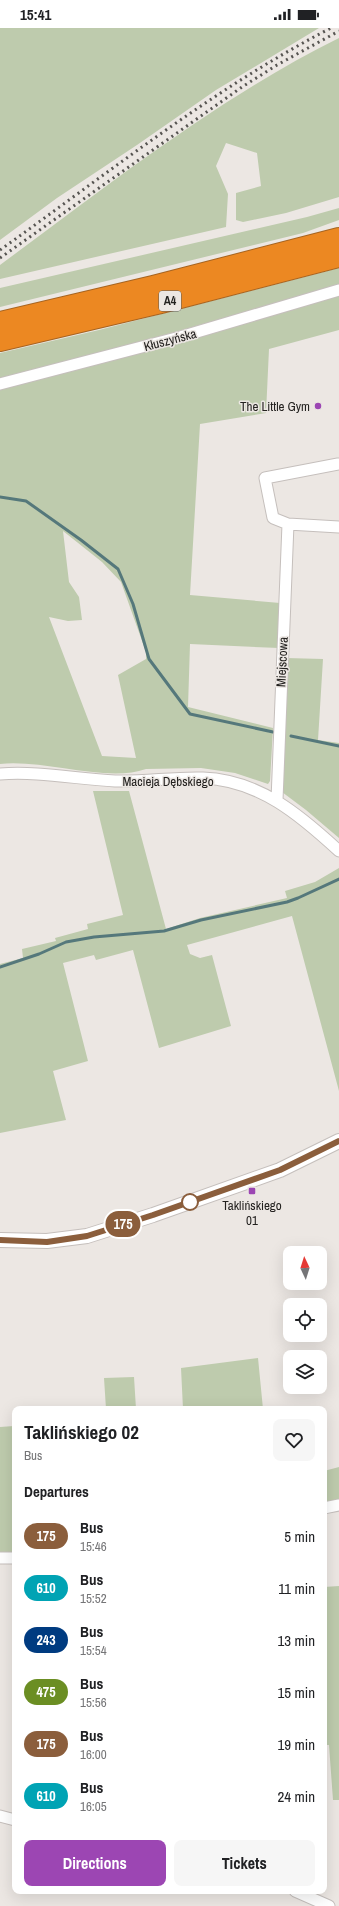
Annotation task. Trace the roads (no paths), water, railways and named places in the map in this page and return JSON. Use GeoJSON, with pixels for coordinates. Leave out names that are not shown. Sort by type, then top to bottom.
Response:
{"type":"FeatureCollection","features":[{"type":"Feature","properties":{"kind":"highway"},"geometry":{"type":"LineString","coordinates":[[298,248],[339,231]]}},
{"type":"Feature","properties":{"kind":"highway","name":"A4"},"geometry":{"type":"LineString","coordinates":[[4,322],[153,286],[339,238]]}},
{"type":"Feature","properties":{"kind":"highway","name":"A4"},"geometry":{"type":"LineString","coordinates":[[0,341],[161,303],[339,257]]}},
{"type":"Feature","properties":{"kind":"street","name":"Kłuszyńska"},"geometry":{"type":"LineString","coordinates":[[0,384],[188,335],[339,290]]}},
{"type":"Feature","properties":{"kind":"street"},"geometry":{"type":"LineString","coordinates":[[338,464],[269,476],[265,478],[273,518],[288,524],[339,527]]}},
{"type":"Feature","properties":{"kind":"street","name":"Miejscowa"},"geometry":{"type":"LineString","coordinates":[[277,800],[288,524]]}},
{"type":"Feature","properties":{"kind":"street","name":"Macieja Dębskiego"},"geometry":{"type":"LineString","coordinates":[[0,774],[29,773],[81,779],[120,781],[216,779],[249,786],[277,800],[304,819],[339,851]]}},
{"type":"Feature","properties":{"kind":"street"},"geometry":{"type":"LineString","coordinates":[[0,1240],[47,1242],[87,1236],[153,1215],[280,1170],[339,1141]]}},
{"type":"Feature","properties":{"kind":"street"},"geometry":{"type":"LineString","coordinates":[[327,1507],[339,1505]]}},
{"type":"Feature","properties":{"kind":"street"},"geometry":{"type":"LineString","coordinates":[[0,1558],[12,1558]]}},
{"type":"Feature","properties":{"kind":"street"},"geometry":{"type":"LineString","coordinates":[[0,1816],[12,1819]]}},
{"type":"Feature","properties":{"kind":"street"},"geometry":{"type":"LineString","coordinates":[[301,1894],[329,1906]]}},
{"type":"Feature","properties":{"kind":"waterway"},"geometry":{"type":"LineString","coordinates":[[0,497],[26,501],[81,540],[118,569],[133,604],[149,659],[190,714],[273,732]]}},
{"type":"Feature","properties":{"kind":"waterway"},"geometry":{"type":"LineString","coordinates":[[291,736],[339,746]]}},
{"type":"Feature","properties":{"kind":"waterway"},"geometry":{"type":"LineString","coordinates":[[0,967],[39,954],[66,942],[94,937],[164,931],[201,920],[287,902],[339,879]]}},
{"type":"Feature","properties":{"kind":"railway"},"geometry":{"type":"LineString","coordinates":[[0,250],[121,162],[203,105],[245,77],[331,28]]}},
{"type":"Feature","properties":{"kind":"railway"},"geometry":{"type":"LineString","coordinates":[[0,258],[242,87],[277,65],[339,31]]}},
{"type":"Feature","properties":{"kind":"place","name":"The Little Gym"},"geometry":{"type":"Point","coordinates":[318,406]}},
{"type":"Feature","properties":{"kind":"place","name":"Taklińskiego 01"},"geometry":{"type":"Point","coordinates":[252,1191]}}]}
